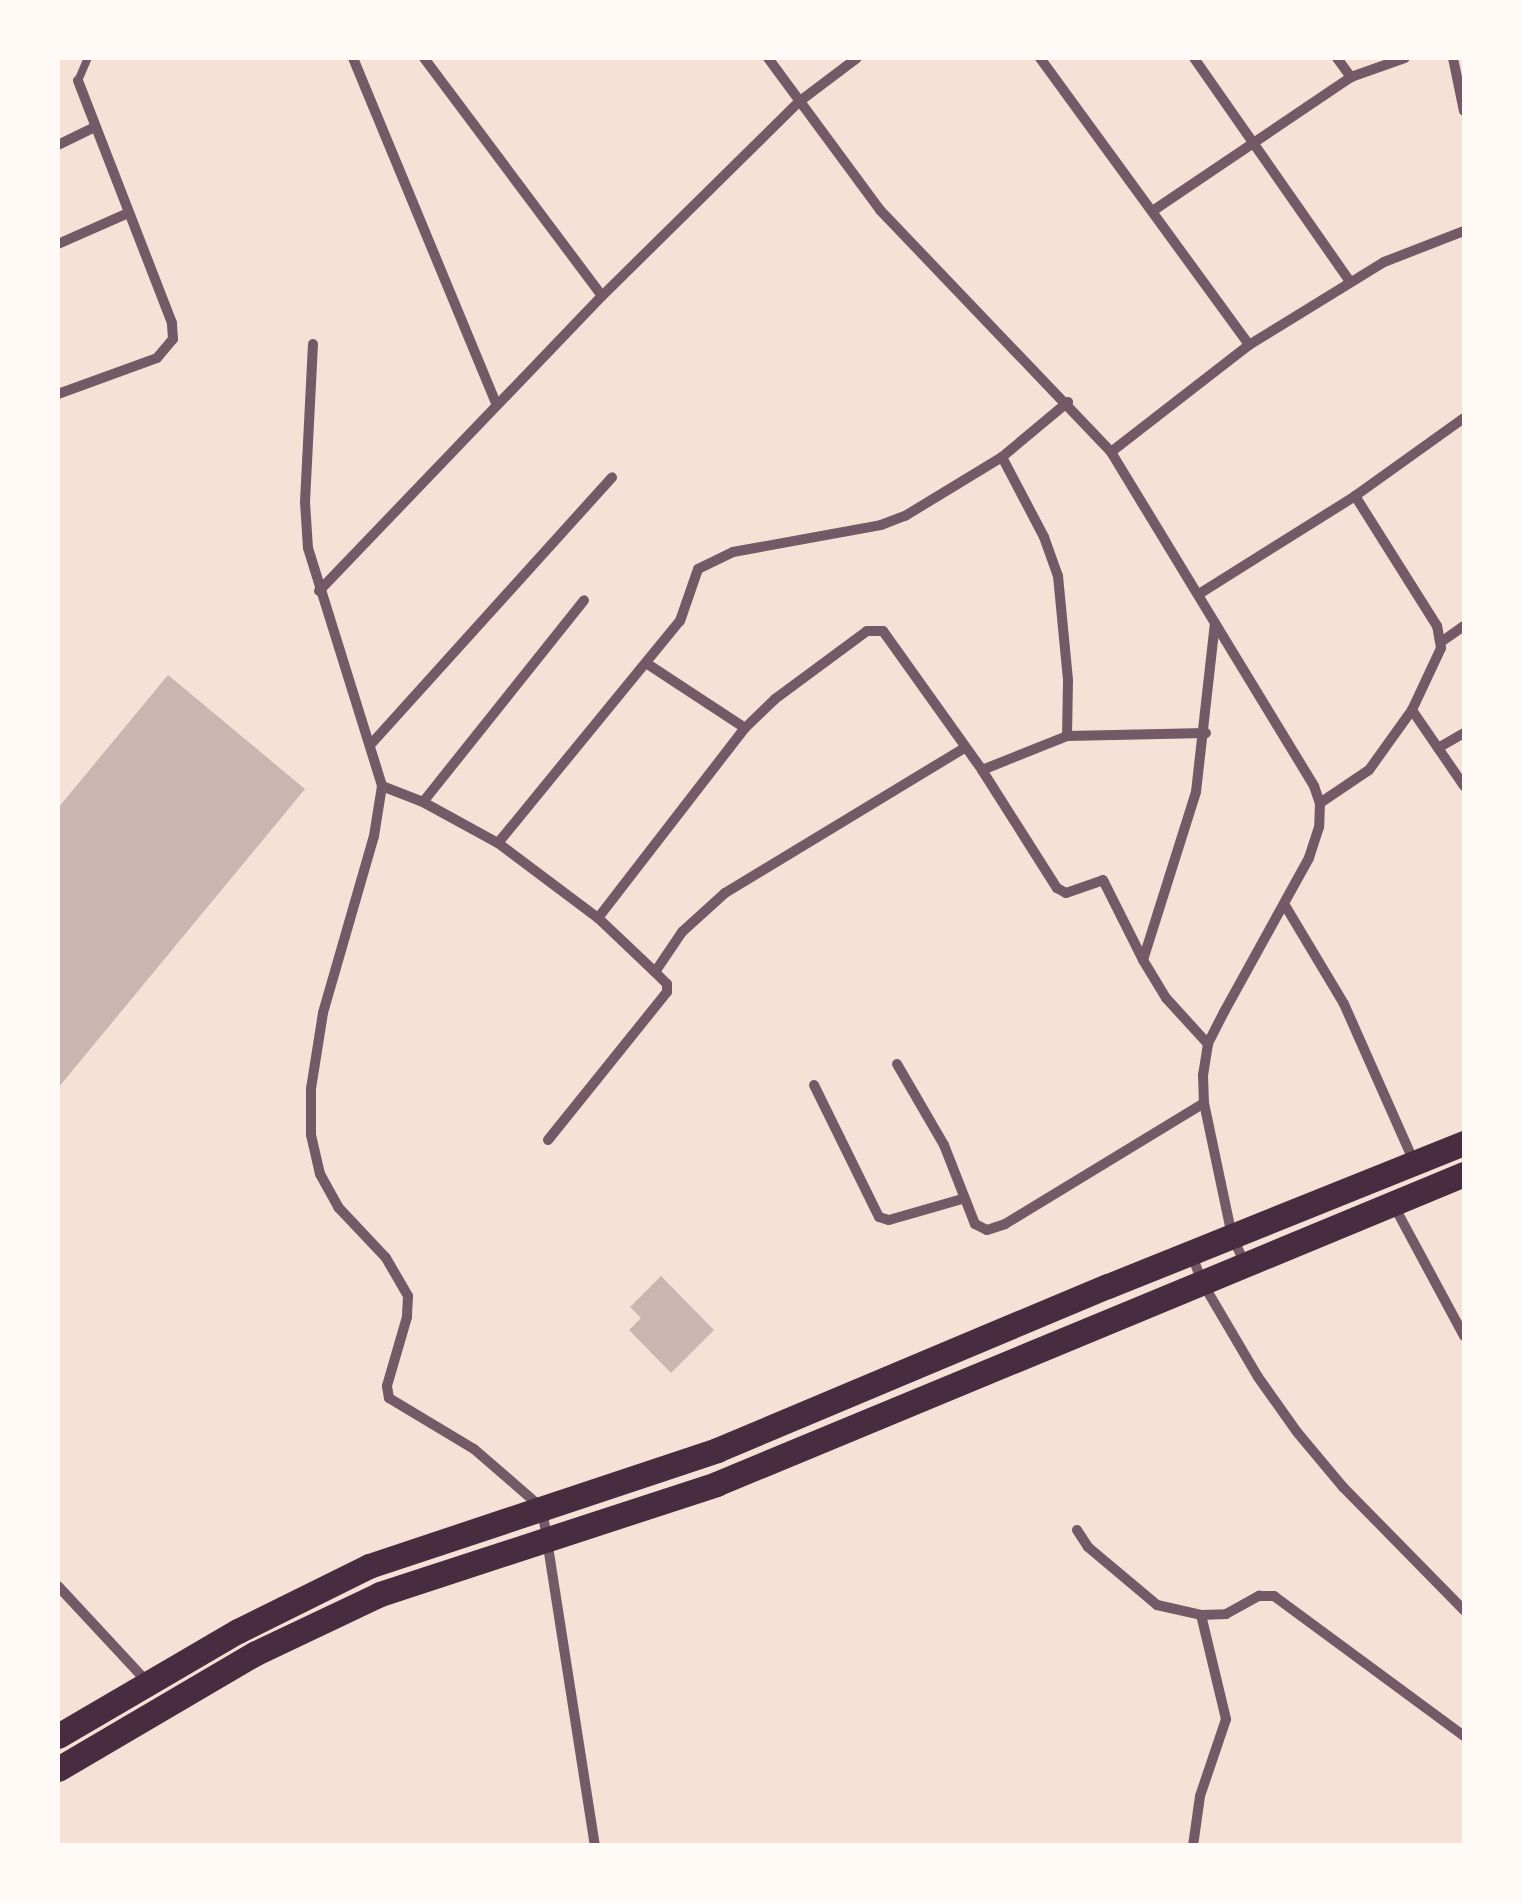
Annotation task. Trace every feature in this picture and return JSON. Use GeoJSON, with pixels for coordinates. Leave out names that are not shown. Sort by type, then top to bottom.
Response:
{"type":"FeatureCollection","features":[{"type":"Feature","properties":{"kind":"main road"},"geometry":{"type":"LineString","coordinates":[[58,1736],[248,1626],[369,1566],[718,1450],[1191,1252],[1464,1143]]}},
{"type":"Feature","properties":{"kind":"main road"},"geometry":{"type":"LineString","coordinates":[[58,1769],[261,1651],[380,1594],[716,1484],[1464,1174]]}},
{"type":"Feature","properties":{"kind":"main road"},"geometry":{"type":"LineString","coordinates":[[248,1626],[261,1651]]}},
{"type":"Feature","properties":{"kind":"street"},"geometry":{"type":"LineString","coordinates":[[353,58],[496,404]]}},
{"type":"Feature","properties":{"kind":"street"},"geometry":{"type":"LineString","coordinates":[[424,58],[602,296]]}},
{"type":"Feature","properties":{"kind":"street"},"geometry":{"type":"LineString","coordinates":[[768,58],[880,210],[1068,402],[1111,452],[1314,786],[1320,803],[1320,828],[1286,906],[1208,1044],[1204,1102],[1232,1236],[1245,1264]]}},
{"type":"Feature","properties":{"kind":"street"},"geometry":{"type":"LineString","coordinates":[[319,590],[602,296],[800,101],[857,58]]}},
{"type":"Feature","properties":{"kind":"street"},"geometry":{"type":"LineString","coordinates":[[1040,58],[1250,345]]}},
{"type":"Feature","properties":{"kind":"street"},"geometry":{"type":"LineString","coordinates":[[1194,58],[1350,282]]}},
{"type":"Feature","properties":{"kind":"street"},"geometry":{"type":"LineString","coordinates":[[1337,58],[1351,77]]}},
{"type":"Feature","properties":{"kind":"street"},"geometry":{"type":"LineString","coordinates":[[1154,210],[1351,77],[1406,58]]}},
{"type":"Feature","properties":{"kind":"street"},"geometry":{"type":"LineString","coordinates":[[1453,58],[1464,111]]}},
{"type":"Feature","properties":{"kind":"street"},"geometry":{"type":"LineString","coordinates":[[58,392],[157,358],[173,338],[172,323],[126,214],[78,81]]}},
{"type":"Feature","properties":{"kind":"street"},"geometry":{"type":"LineString","coordinates":[[58,145],[96,126]]}},
{"type":"Feature","properties":{"kind":"street"},"geometry":{"type":"LineString","coordinates":[[58,244],[126,214]]}},
{"type":"Feature","properties":{"kind":"street"},"geometry":{"type":"LineString","coordinates":[[1111,452],[1250,345],[1350,282],[1413,248],[1464,230]]}},
{"type":"Feature","properties":{"kind":"street"},"geometry":{"type":"LineString","coordinates":[[313,344],[304,502],[308,548],[372,743],[382,786],[374,836],[323,1013],[311,1089],[311,1135],[320,1174],[338,1207],[386,1258],[408,1296],[408,1317],[386,1386],[388,1398],[474,1449],[542,1508],[595,1846]]}},
{"type":"Feature","properties":{"kind":"street"},"geometry":{"type":"LineString","coordinates":[[498,843],[680,621],[692,576],[709,561],[733,552],[882,525],[941,496],[1002,457],[1068,402]]}},
{"type":"Feature","properties":{"kind":"street"},"geometry":{"type":"LineString","coordinates":[[1199,594],[1354,496],[1464,418]]}},
{"type":"Feature","properties":{"kind":"street"},"geometry":{"type":"LineString","coordinates":[[1002,457],[1044,537],[1058,576],[1068,680],[1067,736]]}},
{"type":"Feature","properties":{"kind":"street"},"geometry":{"type":"LineString","coordinates":[[372,743],[612,477]]}},
{"type":"Feature","properties":{"kind":"street"},"geometry":{"type":"LineString","coordinates":[[1354,496],[1436,626],[1441,642]]}},
{"type":"Feature","properties":{"kind":"street"},"geometry":{"type":"LineString","coordinates":[[424,802],[584,600]]}},
{"type":"Feature","properties":{"kind":"street"},"geometry":{"type":"LineString","coordinates":[[1143,960],[1196,792],[1206,733],[1216,622]]}},
{"type":"Feature","properties":{"kind":"street"},"geometry":{"type":"LineString","coordinates":[[1320,803],[1359,780],[1412,710],[1441,642],[1464,626]]}},
{"type":"Feature","properties":{"kind":"street"},"geometry":{"type":"LineString","coordinates":[[598,918],[745,728],[776,699],[873,628],[882,631],[963,749],[982,770],[1060,891],[1066,893],[1098,880],[1106,883],[1166,998],[1208,1044]]}},
{"type":"Feature","properties":{"kind":"street"},"geometry":{"type":"LineString","coordinates":[[646,663],[745,728]]}},
{"type":"Feature","properties":{"kind":"street"},"geometry":{"type":"LineString","coordinates":[[1412,710],[1464,786]]}},
{"type":"Feature","properties":{"kind":"street"},"geometry":{"type":"LineString","coordinates":[[982,770],[1067,736],[1206,733]]}},
{"type":"Feature","properties":{"kind":"street"},"geometry":{"type":"LineString","coordinates":[[1438,748],[1464,733]]}},
{"type":"Feature","properties":{"kind":"street"},"geometry":{"type":"LineString","coordinates":[[655,972],[682,932],[726,893],[963,749]]}},
{"type":"Feature","properties":{"kind":"street"},"geometry":{"type":"LineString","coordinates":[[382,786],[424,802],[498,843],[598,918],[667,984],[663,999],[548,1140]]}},
{"type":"Feature","properties":{"kind":"street"},"geometry":{"type":"LineString","coordinates":[[1286,906],[1344,1004],[1414,1163]]}},
{"type":"Feature","properties":{"kind":"street"},"geometry":{"type":"LineString","coordinates":[[897,1064],[944,1145],[962,1199],[980,1228],[1005,1224],[1204,1102]]}},
{"type":"Feature","properties":{"kind":"street"},"geometry":{"type":"LineString","coordinates":[[814,1086],[879,1217],[889,1220],[962,1199]]}},
{"type":"Feature","properties":{"kind":"street"},"geometry":{"type":"LineString","coordinates":[[1392,1203],[1464,1336]]}},
{"type":"Feature","properties":{"kind":"street"},"geometry":{"type":"LineString","coordinates":[[1191,1252],[1202,1282],[1296,1432],[1464,1610]]}},
{"type":"Feature","properties":{"kind":"street"},"geometry":{"type":"LineString","coordinates":[[1077,1530],[1088,1547],[1147,1600],[1201,1614],[1231,1613],[1259,1596],[1274,1596],[1464,1736]]}},
{"type":"Feature","properties":{"kind":"street"},"geometry":{"type":"LineString","coordinates":[[58,1586],[149,1683],[160,1709]]}},
{"type":"Feature","properties":{"kind":"street"},"geometry":{"type":"LineString","coordinates":[[1194,1846],[1200,1796],[1226,1719],[1201,1614]]}},
{"type":"Feature","properties":{"kind":"lane"},"geometry":{"type":"LineString","coordinates":[[78,81],[88,58]]}},
{"type":"Feature","properties":{"kind":"building"},"geometry":{"type":"Polygon","coordinates":[[[168,675],[305,789],[58,1088],[58,808],[168,675]]]}},
{"type":"Feature","properties":{"kind":"building"},"geometry":{"type":"Polygon","coordinates":[[[661,1276],[714,1330],[671,1373],[629,1330],[641,1318],[630,1307],[661,1276]]]}}]}
